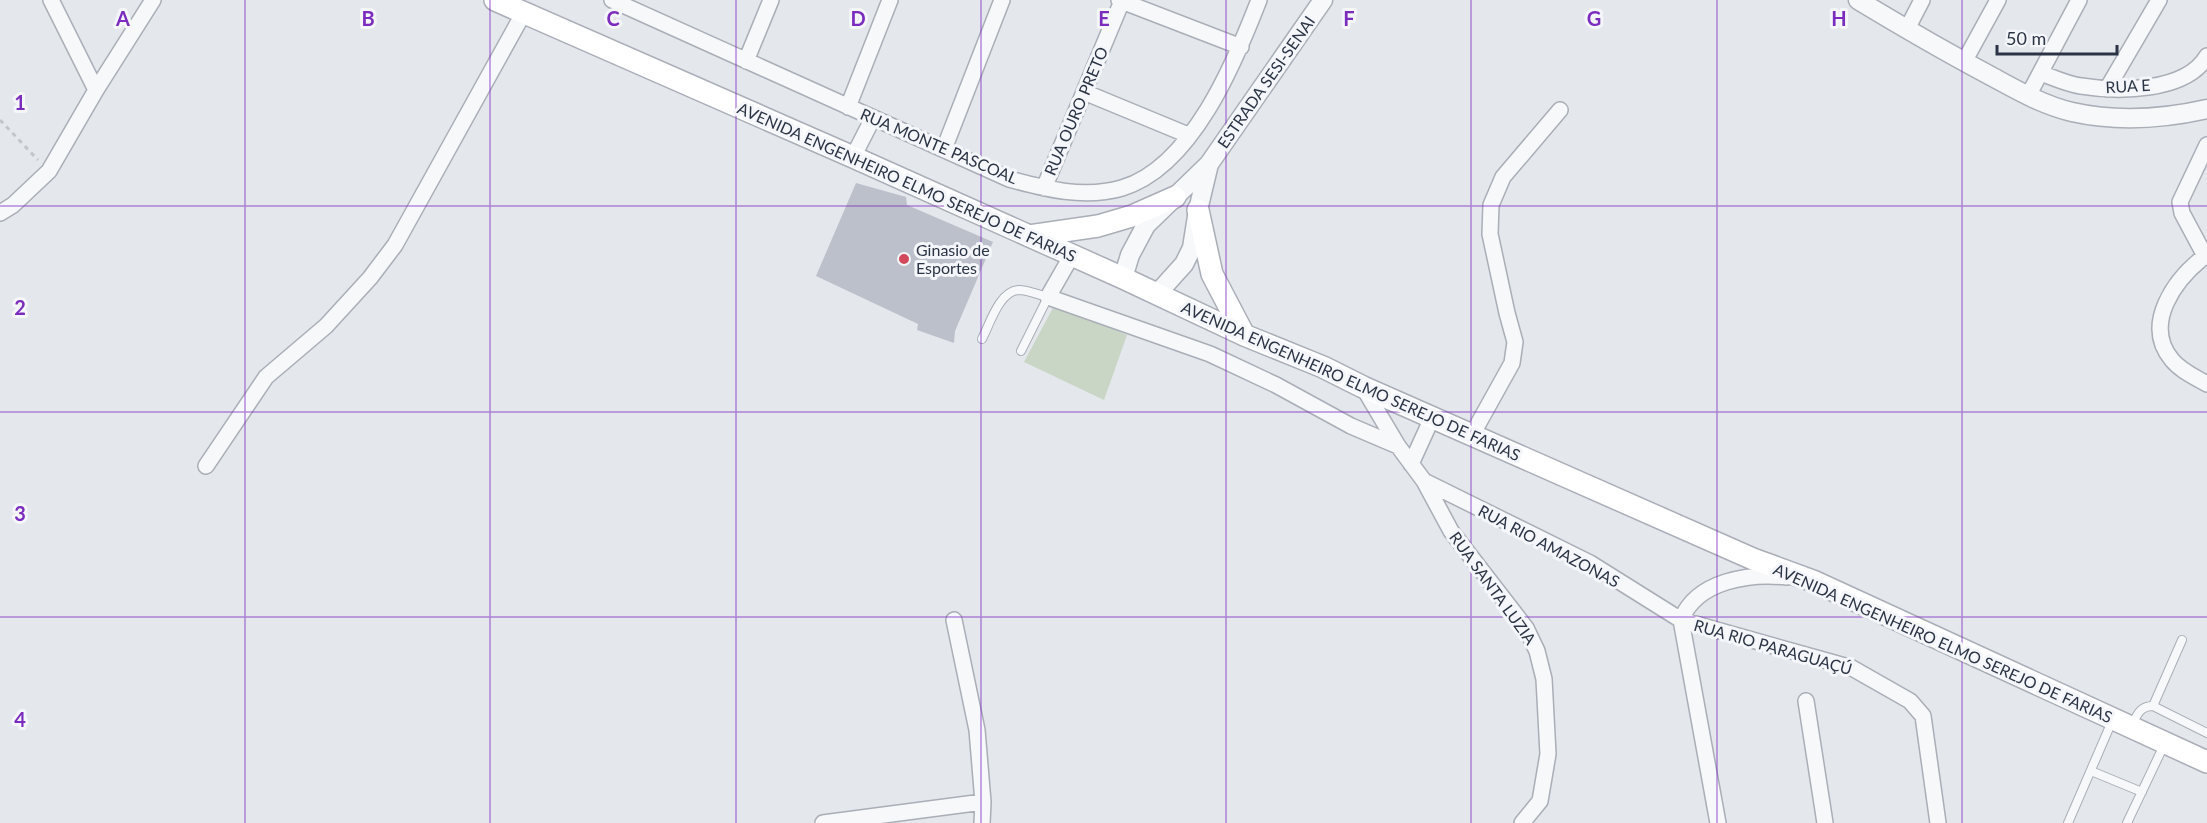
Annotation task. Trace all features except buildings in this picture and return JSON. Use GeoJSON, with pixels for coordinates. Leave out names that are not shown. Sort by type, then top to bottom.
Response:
{"type":"FeatureCollection","features":[{"type":"Feature","properties":{"kind":"main road","name":"AVENIDA ENGENHEIRO ELMO SEREJO DE FARIAS"},"geometry":{"type":"LineString","coordinates":[[495,0],[853,157],[1432,418],[1753,559],[1806,578],[2207,762]]}},
{"type":"Feature","properties":{"kind":"main road"},"geometry":{"type":"LineString","coordinates":[[1029,236],[1098,226],[1132,216],[1175,197]]}},
{"type":"Feature","properties":{"kind":"main road"},"geometry":{"type":"LineString","coordinates":[[1198,210],[1212,274],[1244,335]]}},
{"type":"Feature","properties":{"kind":"street"},"geometry":{"type":"LineString","coordinates":[[51,0],[96,90]]}},
{"type":"Feature","properties":{"kind":"street"},"geometry":{"type":"LineString","coordinates":[[0,213],[13,205],[49,171],[96,90],[153,0]]}},
{"type":"Feature","properties":{"kind":"street","name":"RUA MONTE PASCOAL"},"geometry":{"type":"LineString","coordinates":[[612,0],[1009,179],[1044,189],[1081,193],[1121,188],[1154,172],[1188,135],[1213,101],[1241,47],[1259,0]]}},
{"type":"Feature","properties":{"kind":"street"},"geometry":{"type":"LineString","coordinates":[[746,61],[771,0]]}},
{"type":"Feature","properties":{"kind":"street"},"geometry":{"type":"LineString","coordinates":[[848,107],[890,0]]}},
{"type":"Feature","properties":{"kind":"street"},"geometry":{"type":"LineString","coordinates":[[944,149],[1002,0]]}},
{"type":"Feature","properties":{"kind":"street","name":"ESTRADA SESI-SENAI"},"geometry":{"type":"LineString","coordinates":[[1124,278],[1130,255],[1146,225],[1209,164],[1323,0]]}},
{"type":"Feature","properties":{"kind":"street"},"geometry":{"type":"LineString","coordinates":[[1858,0],[1907,30],[2028,96],[2072,112],[2138,119],[2173,117],[2207,109]]}},
{"type":"Feature","properties":{"kind":"street"},"geometry":{"type":"LineString","coordinates":[[1907,30],[1923,0]]}},
{"type":"Feature","properties":{"kind":"street"},"geometry":{"type":"LineString","coordinates":[[1964,62],[1998,0]]}},
{"type":"Feature","properties":{"kind":"street"},"geometry":{"type":"LineString","coordinates":[[2028,96],[2079,0]]}},
{"type":"Feature","properties":{"kind":"street"},"geometry":{"type":"LineString","coordinates":[[2107,89],[2159,0]]}},
{"type":"Feature","properties":{"kind":"street"},"geometry":{"type":"LineString","coordinates":[[1121,1],[1241,47]]}},
{"type":"Feature","properties":{"kind":"street","name":"RUA OURO PRETO"},"geometry":{"type":"LineString","coordinates":[[1044,189],[1121,1]]}},
{"type":"Feature","properties":{"kind":"street"},"geometry":{"type":"LineString","coordinates":[[206,466],[266,377],[326,326],[370,279],[395,245],[523,14]]}},
{"type":"Feature","properties":{"kind":"street","name":"RUA E"},"geometry":{"type":"LineString","coordinates":[[2041,73],[2079,86],[2107,89],[2145,87],[2172,82],[2187,76],[2197,70],[2207,56]]}},
{"type":"Feature","properties":{"kind":"street"},"geometry":{"type":"LineString","coordinates":[[1084,92],[1188,135]]}},
{"type":"Feature","properties":{"kind":"street"},"geometry":{"type":"LineString","coordinates":[[1472,435],[1512,363],[1515,342],[1490,234],[1491,205],[1503,177],[1560,110]]}},
{"type":"Feature","properties":{"kind":"street"},"geometry":{"type":"LineString","coordinates":[[853,157],[873,118]]}},
{"type":"Feature","properties":{"kind":"street"},"geometry":{"type":"LineString","coordinates":[[2207,145],[2181,202],[2182,213],[2206,256],[2193,265],[2178,282],[2161,318],[2161,332],[2166,351],[2174,362],[2207,384]]}},
{"type":"Feature","properties":{"kind":"street","name":"ESTRADA SESI-SENAI"},"geometry":{"type":"LineString","coordinates":[[1157,294],[1184,264],[1192,248],[1209,164]]}},
{"type":"Feature","properties":{"kind":"street"},"geometry":{"type":"LineString","coordinates":[[1072,255],[1048,297],[1210,354],[1276,385],[1351,426],[1398,446]]}},
{"type":"Feature","properties":{"kind":"street"},"geometry":{"type":"LineString","coordinates":[[1363,387],[1411,464],[1432,418]]}},
{"type":"Feature","properties":{"kind":"street","name":"RUA SANTA LUZIA"},"geometry":{"type":"LineString","coordinates":[[1411,464],[1424,481],[1451,531],[1526,628],[1537,651],[1544,679],[1548,754],[1540,801],[1522,823]]}},
{"type":"Feature","properties":{"kind":"street","name":"RUA RIO AMAZONAS"},"geometry":{"type":"LineString","coordinates":[[1424,481],[1590,563],[1681,620]]}},
{"type":"Feature","properties":{"kind":"street"},"geometry":{"type":"LineString","coordinates":[[1718,823],[1681,620],[1691,603],[1707,591],[1724,583],[1757,576],[1806,578]]}},
{"type":"Feature","properties":{"kind":"street"},"geometry":{"type":"LineString","coordinates":[[954,620],[977,730],[983,802],[982,823]]}},
{"type":"Feature","properties":{"kind":"street","name":"RUA RIO PARAGUAÇÚ"},"geometry":{"type":"LineString","coordinates":[[1681,620],[1852,668],[1910,701],[1923,716],[1938,823]]}},
{"type":"Feature","properties":{"kind":"street"},"geometry":{"type":"LineString","coordinates":[[1806,701],[1825,823]]}},
{"type":"Feature","properties":{"kind":"street"},"geometry":{"type":"LineString","coordinates":[[823,823],[983,802]]}},
{"type":"Feature","properties":{"kind":"lane"},"geometry":{"type":"LineString","coordinates":[[982,339],[1004,297],[1012,291],[1022,290],[1048,297],[1021,351]]}},
{"type":"Feature","properties":{"kind":"lane"},"geometry":{"type":"LineString","coordinates":[[2152,706],[2182,640]]}},
{"type":"Feature","properties":{"kind":"lane"},"geometry":{"type":"LineString","coordinates":[[2068,823],[2091,771],[2122,722],[2146,706],[2152,706],[2207,733]]}},
{"type":"Feature","properties":{"kind":"lane"},"geometry":{"type":"LineString","coordinates":[[2127,823],[2165,742]]}},
{"type":"Feature","properties":{"kind":"lane"},"geometry":{"type":"LineString","coordinates":[[2091,771],[2142,792]]}},
{"type":"Feature","properties":{"kind":"path"},"geometry":{"type":"LineString","coordinates":[[0,120],[49,171]]}},
{"type":"Feature","properties":{"kind":"green space"},"geometry":{"type":"Polygon","coordinates":[[[1055,304],[1127,335],[1104,400],[1024,362],[1055,304]]]}},
{"type":"Feature","properties":{"kind":"place","name":"Ginasio de Esportes"},"geometry":{"type":"Point","coordinates":[904,259]}}]}
